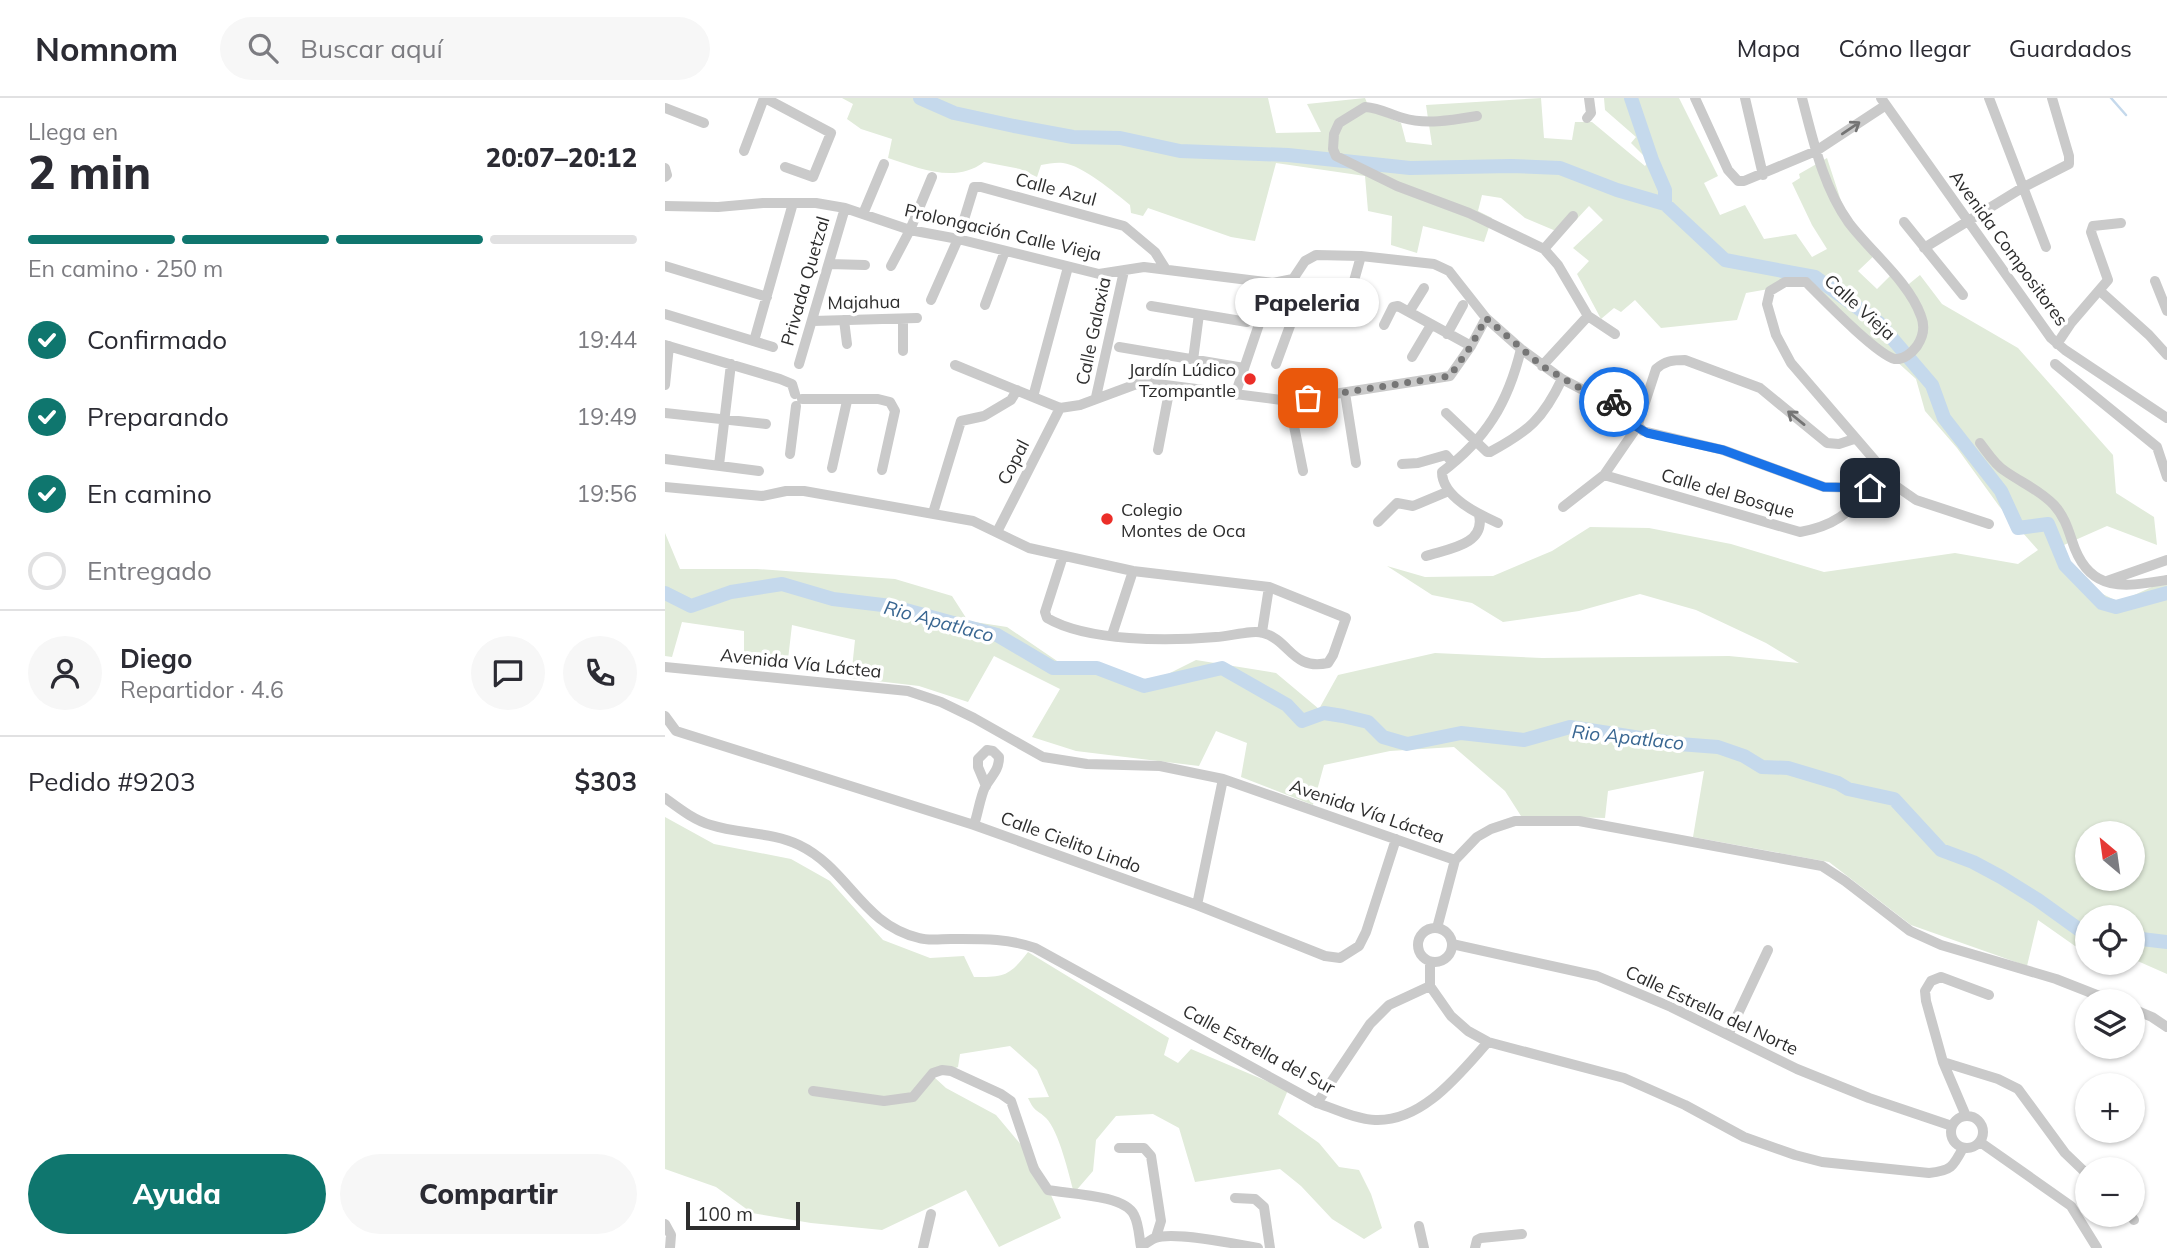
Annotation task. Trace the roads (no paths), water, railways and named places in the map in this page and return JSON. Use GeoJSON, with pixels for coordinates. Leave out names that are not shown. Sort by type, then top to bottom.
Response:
{"type":"FeatureCollection","features":[{"type":"Feature","properties":{"kind":"street"},"geometry":{"type":"LineString","coordinates":[[744,151],[764,98],[831,133],[813,177],[785,167]]}},
{"type":"Feature","properties":{"kind":"street"},"geometry":{"type":"LineString","coordinates":[[1587,118],[1591,113],[1588,98]]}},
{"type":"Feature","properties":{"kind":"street"},"geometry":{"type":"LineString","coordinates":[[1695,98],[1732,177],[1738,181],[1763,175],[1816,151],[1884,101]]}},
{"type":"Feature","properties":{"kind":"street"},"geometry":{"type":"LineString","coordinates":[[1745,98],[1763,175]]}},
{"type":"Feature","properties":{"kind":"street","name":"Calle Vieja"},"geometry":{"type":"LineString","coordinates":[[1802,98],[1816,151],[1833,195],[1849,222],[1905,289],[1919,311],[1924,328],[1914,350],[1903,359],[1891,358],[1876,348],[1806,282],[1785,282],[1770,291],[1767,308],[1788,359],[1854,439],[1877,461],[1883,477]]}},
{"type":"Feature","properties":{"kind":"street"},"geometry":{"type":"LineString","coordinates":[[1989,98],[2046,247]]}},
{"type":"Feature","properties":{"kind":"street"},"geometry":{"type":"LineString","coordinates":[[1924,248],[2022,188],[2069,164],[2052,98]]}},
{"type":"Feature","properties":{"kind":"street","name":"Avenida Compositores"},"geometry":{"type":"LineString","coordinates":[[1884,101],[2054,341],[2167,418]]}},
{"type":"Feature","properties":{"kind":"street"},"geometry":{"type":"LineString","coordinates":[[1477,116],[1450,121],[1425,121],[1365,107],[1339,123],[1333,134],[1333,149],[1339,158],[1410,192],[1469,213],[1544,249],[1588,316],[1615,334]]}},
{"type":"Feature","properties":{"kind":"street"},"geometry":{"type":"LineString","coordinates":[[665,108],[704,123]]}},
{"type":"Feature","properties":{"kind":"street"},"geometry":{"type":"LineString","coordinates":[[863,214],[884,164]]}},
{"type":"Feature","properties":{"kind":"street"},"geometry":{"type":"LineString","coordinates":[[665,168],[665,177]]}},
{"type":"Feature","properties":{"kind":"street"},"geometry":{"type":"LineString","coordinates":[[891,266],[910,230],[932,177]]}},
{"type":"Feature","properties":{"kind":"street","name":"Calle Azul"},"geometry":{"type":"LineString","coordinates":[[958,239],[971,191],[974,187],[981,187],[1124,226],[1156,252],[1165,268]]}},
{"type":"Feature","properties":{"kind":"street"},"geometry":{"type":"LineString","coordinates":[[754,341],[793,203]]}},
{"type":"Feature","properties":{"kind":"street","name":"Prolongación Calle Vieja"},"geometry":{"type":"LineString","coordinates":[[665,206],[815,203],[845,208],[910,230],[958,239],[1099,274],[1144,267],[1165,268],[1273,283]]}},
{"type":"Feature","properties":{"kind":"street","name":"Privada Quetzal"},"geometry":{"type":"LineString","coordinates":[[799,364],[845,208]]}},
{"type":"Feature","properties":{"kind":"street"},"geometry":{"type":"LineString","coordinates":[[1544,249],[1573,216]]}},
{"type":"Feature","properties":{"kind":"street"},"geometry":{"type":"LineString","coordinates":[[1904,222],[1963,295]]}},
{"type":"Feature","properties":{"kind":"street"},"geometry":{"type":"LineString","coordinates":[[2054,341],[2108,279],[2091,232],[2093,226],[2121,223]]}},
{"type":"Feature","properties":{"kind":"street"},"geometry":{"type":"LineString","coordinates":[[931,300],[958,239]]}},
{"type":"Feature","properties":{"kind":"street"},"geometry":{"type":"LineString","coordinates":[[985,304],[1005,251]]}},
{"type":"Feature","properties":{"kind":"street"},"geometry":{"type":"LineString","coordinates":[[1235,395],[1273,283],[1293,279],[1311,256],[1361,256],[1429,262],[1444,268],[1486,318],[1542,366],[1585,391],[1616,403],[1637,427],[1650,434],[1723,450],[1824,487],[1870,488],[1883,477],[1916,500],[1989,524]]}},
{"type":"Feature","properties":{"kind":"street"},"geometry":{"type":"LineString","coordinates":[[1345,313],[1361,256]]}},
{"type":"Feature","properties":{"kind":"street"},"geometry":{"type":"LineString","coordinates":[[829,264],[865,265]]}},
{"type":"Feature","properties":{"kind":"street"},"geometry":{"type":"LineString","coordinates":[[665,266],[767,297]]}},
{"type":"Feature","properties":{"kind":"street"},"geometry":{"type":"LineString","coordinates":[[1033,397],[1068,267]]}},
{"type":"Feature","properties":{"kind":"street","name":"Calle Galaxia"},"geometry":{"type":"LineString","coordinates":[[1096,397],[1124,271]]}},
{"type":"Feature","properties":{"kind":"street"},"geometry":{"type":"LineString","coordinates":[[2155,281],[2167,311]]}},
{"type":"Feature","properties":{"kind":"street"},"geometry":{"type":"LineString","coordinates":[[1409,312],[1424,288]]}},
{"type":"Feature","properties":{"kind":"street"},"geometry":{"type":"LineString","coordinates":[[2100,291],[2165,348]]}},
{"type":"Feature","properties":{"kind":"street"},"geometry":{"type":"LineString","coordinates":[[1276,364],[1302,293]]}},
{"type":"Feature","properties":{"kind":"street"},"geometry":{"type":"LineString","coordinates":[[1447,334],[1463,305]]}},
{"type":"Feature","properties":{"kind":"street"},"geometry":{"type":"LineString","coordinates":[[1151,306],[1247,322]]}},
{"type":"Feature","properties":{"kind":"street"},"geometry":{"type":"LineString","coordinates":[[1384,326],[1395,306],[1471,346]]}},
{"type":"Feature","properties":{"kind":"street"},"geometry":{"type":"LineString","coordinates":[[665,314],[773,347]]}},
{"type":"Feature","properties":{"kind":"street"},"geometry":{"type":"LineString","coordinates":[[1193,360],[1199,314]]}},
{"type":"Feature","properties":{"kind":"street"},"geometry":{"type":"LineString","coordinates":[[1262,316],[1289,323]]}},
{"type":"Feature","properties":{"kind":"street"},"geometry":{"type":"LineString","coordinates":[[1542,366],[1588,316]]}},
{"type":"Feature","properties":{"kind":"street","name":"Majahua"},"geometry":{"type":"LineString","coordinates":[[813,321],[917,318]]}},
{"type":"Feature","properties":{"kind":"street"},"geometry":{"type":"LineString","coordinates":[[955,365],[1061,408],[1080,405],[1142,382],[1289,401],[1450,376],[1486,318]]}},
{"type":"Feature","properties":{"kind":"street"},"geometry":{"type":"LineString","coordinates":[[903,319],[903,351]]}},
{"type":"Feature","properties":{"kind":"street"},"geometry":{"type":"LineString","coordinates":[[845,320],[847,344]]}},
{"type":"Feature","properties":{"kind":"street"},"geometry":{"type":"LineString","coordinates":[[1412,357],[1431,326]]}},
{"type":"Feature","properties":{"kind":"street"},"geometry":{"type":"LineString","coordinates":[[665,385],[667,346],[792,384],[798,400],[790,454]]}},
{"type":"Feature","properties":{"kind":"street"},"geometry":{"type":"LineString","coordinates":[[1119,347],[1244,368]]}},
{"type":"Feature","properties":{"kind":"street"},"geometry":{"type":"LineString","coordinates":[[1498,523],[1479,515],[1449,491],[1442,472],[1464,455],[1494,419],[1513,379],[1521,349]]}},
{"type":"Feature","properties":{"kind":"street"},"geometry":{"type":"LineString","coordinates":[[1563,507],[1604,475],[1637,427],[1656,369],[1663,363],[1685,360],[1760,388],[1827,443],[1839,444],[1854,439]]}},
{"type":"Feature","properties":{"kind":"street"},"geometry":{"type":"LineString","coordinates":[[2055,363],[2157,447],[2167,477]]}},
{"type":"Feature","properties":{"kind":"street"},"geometry":{"type":"LineString","coordinates":[[719,465],[731,364]]}},
{"type":"Feature","properties":{"kind":"street"},"geometry":{"type":"LineString","coordinates":[[1446,413],[1489,453],[1515,438],[1541,417],[1562,379]]}},
{"type":"Feature","properties":{"kind":"street"},"geometry":{"type":"LineString","coordinates":[[1158,450],[1170,387]]}},
{"type":"Feature","properties":{"kind":"street"},"geometry":{"type":"LineString","coordinates":[[933,513],[961,421],[984,415],[1011,400],[1017,390]]}},
{"type":"Feature","properties":{"kind":"street"},"geometry":{"type":"LineString","coordinates":[[1345,393],[1356,463]]}},
{"type":"Feature","properties":{"kind":"street"},"geometry":{"type":"LineString","coordinates":[[798,400],[884,399],[894,405],[882,470]]}},
{"type":"Feature","properties":{"kind":"street"},"geometry":{"type":"LineString","coordinates":[[832,468],[847,401]]}},
{"type":"Feature","properties":{"kind":"street"},"geometry":{"type":"LineString","coordinates":[[1289,401],[1303,471]]}},
{"type":"Feature","properties":{"kind":"street","name":"Copal"},"geometry":{"type":"LineString","coordinates":[[997,532],[1061,408]]}},
{"type":"Feature","properties":{"kind":"street"},"geometry":{"type":"LineString","coordinates":[[665,414],[766,424]]}},
{"type":"Feature","properties":{"kind":"street"},"geometry":{"type":"LineString","coordinates":[[1980,443],[2003,470],[2039,490],[2056,507],[2085,567],[2104,582],[2125,586],[2167,580]]}},
{"type":"Feature","properties":{"kind":"street"},"geometry":{"type":"LineString","coordinates":[[1402,464],[1418,463],[1445,455],[1453,463]]}},
{"type":"Feature","properties":{"kind":"street"},"geometry":{"type":"LineString","coordinates":[[665,459],[759,471]]}},
{"type":"Feature","properties":{"kind":"street","name":"Calle del Bosque"},"geometry":{"type":"LineString","coordinates":[[1604,475],[1800,532],[1822,528],[1838,520],[1857,504],[1870,488]]}},
{"type":"Feature","properties":{"kind":"street"},"geometry":{"type":"LineString","coordinates":[[665,487],[762,495],[804,491],[933,513],[973,522],[1029,548],[1063,556],[1133,571],[1269,587],[1346,618],[1333,655],[1328,663],[1317,666],[1298,660],[1274,638],[1262,632],[1187,640],[1150,640],[1078,629],[1055,623],[1047,618],[1045,612],[1063,556]]}},
{"type":"Feature","properties":{"kind":"street"},"geometry":{"type":"LineString","coordinates":[[1378,522],[1397,503],[1413,506],[1449,491]]}},
{"type":"Feature","properties":{"kind":"street"},"geometry":{"type":"LineString","coordinates":[[1426,556],[1468,543],[1478,534],[1481,522],[1479,515]]}},
{"type":"Feature","properties":{"kind":"street"},"geometry":{"type":"LineString","coordinates":[[2104,582],[2167,560]]}},
{"type":"Feature","properties":{"kind":"street"},"geometry":{"type":"LineString","coordinates":[[1112,635],[1133,571]]}},
{"type":"Feature","properties":{"kind":"street"},"geometry":{"type":"LineString","coordinates":[[1262,632],[1269,587]]}},
{"type":"Feature","properties":{"kind":"street","name":"Avenida Vía Láctea"},"geometry":{"type":"LineString","coordinates":[[665,667],[908,691],[941,702],[974,718],[1043,757],[1087,764],[1160,766],[1223,779],[1455,860],[1472,841],[1491,829],[1515,821],[1545,819],[1580,821],[1814,864],[1827,868],[1910,931],[1941,944],[2081,989]]}},
{"type":"Feature","properties":{"kind":"street","name":"Calle Cielito Lindo"},"geometry":{"type":"LineString","coordinates":[[665,716],[671,733],[974,825],[1197,905],[1325,956],[1340,958],[1359,946],[1396,839]]}},
{"type":"Feature","properties":{"kind":"street"},"geometry":{"type":"LineString","coordinates":[[1197,905],[1223,779]]}},
{"type":"Feature","properties":{"kind":"street"},"geometry":{"type":"LineString","coordinates":[[974,825],[986,786]]}},
{"type":"Feature","properties":{"kind":"street","name":"Calle Estrella del Sur"},"geometry":{"type":"LineString","coordinates":[[665,798],[693,818],[712,826],[799,845],[831,866],[862,904],[883,923],[920,939],[1000,939],[1035,948],[1317,1102],[1351,1115],[1376,1120],[1423,1106],[1457,1076],[1488,1042]]}},
{"type":"Feature","properties":{"kind":"street"},"geometry":{"type":"LineString","coordinates":[[1437,928],[1455,860]]}},
{"type":"Feature","properties":{"kind":"street"},"geometry":{"type":"LineString","coordinates":[[1431,928],[1448,933],[1452,943],[1452,949],[1446,959],[1436,963],[1421,956],[1417,945],[1422,934],[1431,928]]}},
{"type":"Feature","properties":{"kind":"street","name":"Calle Estrella del Norte"},"geometry":{"type":"LineString","coordinates":[[1452,943],[1597,976],[1671,1007],[1797,1069],[1869,1098],[1952,1126]]}},
{"type":"Feature","properties":{"kind":"street"},"geometry":{"type":"LineString","coordinates":[[1728,1035],[1768,950]]}},
{"type":"Feature","properties":{"kind":"street"},"geometry":{"type":"LineString","coordinates":[[1430,962],[1430,986],[1451,1016],[1468,1031],[1488,1042],[1623,1078],[1685,1105],[1744,1137],[1795,1156],[1822,1162],[1929,1173],[1943,1172],[1954,1166],[1963,1148]]}},
{"type":"Feature","properties":{"kind":"street"},"geometry":{"type":"LineString","coordinates":[[1966,1116],[1943,1062],[1925,991],[1931,981],[1941,977],[1989,995]]}},
{"type":"Feature","properties":{"kind":"street"},"geometry":{"type":"LineString","coordinates":[[1317,1102],[1370,1024],[1388,1005],[1430,986]]}},
{"type":"Feature","properties":{"kind":"street"},"geometry":{"type":"LineString","coordinates":[[2145,1014],[2167,1027]]}},
{"type":"Feature","properties":{"kind":"street"},"geometry":{"type":"LineString","coordinates":[[1943,1062],[1998,1079],[2018,1089],[2075,1163]]}},
{"type":"Feature","properties":{"kind":"street"},"geometry":{"type":"LineString","coordinates":[[813,1091],[884,1101],[913,1097],[933,1073],[951,1070],[1011,1101],[1034,1169],[1048,1190],[1108,1197],[1130,1208],[1136,1217],[1141,1247],[1156,1237],[1213,1239],[1258,1248]]}},
{"type":"Feature","properties":{"kind":"street"},"geometry":{"type":"LineString","coordinates":[[1966,1116],[1980,1122],[1983,1132],[1980,1142],[1973,1148],[1958,1146],[1951,1137],[1952,1126],[1957,1119],[1966,1116]]}},
{"type":"Feature","properties":{"kind":"street"},"geometry":{"type":"LineString","coordinates":[[1980,1142],[2071,1206],[2097,1248]]}},
{"type":"Feature","properties":{"kind":"street"},"geometry":{"type":"LineString","coordinates":[[1119,1148],[1144,1149],[1151,1156],[1161,1221],[1156,1237]]}},
{"type":"Feature","properties":{"kind":"street"},"geometry":{"type":"LineString","coordinates":[[1235,1198],[1255,1199],[1264,1207],[1270,1248]]}},
{"type":"Feature","properties":{"kind":"street"},"geometry":{"type":"LineString","coordinates":[[922,1248],[930,1214]]}},
{"type":"Feature","properties":{"kind":"street"},"geometry":{"type":"LineString","coordinates":[[665,1224],[671,1235],[670,1248]]}},
{"type":"Feature","properties":{"kind":"street"},"geometry":{"type":"LineString","coordinates":[[1419,1226],[1424,1248]]}},
{"type":"Feature","properties":{"kind":"street"},"geometry":{"type":"LineString","coordinates":[[1475,1248],[1477,1240],[1481,1238],[1522,1234]]}},
{"type":"Feature","properties":{"kind":"waterway"},"geometry":{"type":"LineString","coordinates":[[920,98],[954,113],[1014,126],[1073,137],[1120,138],[1180,151],[1288,155],[1410,168],[1560,168],[1617,190],[1665,204],[1665,190],[1631,98]]}},
{"type":"Feature","properties":{"kind":"waterway"},"geometry":{"type":"LineString","coordinates":[[2111,98],[2126,115]]}},
{"type":"Feature","properties":{"kind":"waterway"},"geometry":{"type":"LineString","coordinates":[[1665,204],[1725,260],[1815,277],[1879,323],[1932,385],[1944,418],[2001,491],[2018,528],[2048,524],[2065,565],[2102,603],[2116,607],[2167,593]]}},
{"type":"Feature","properties":{"kind":"waterway","name":"Rio Apatlaco"},"geometry":{"type":"LineString","coordinates":[[665,593],[691,606],[731,592],[782,584],[833,599],[891,606],[997,635],[1053,668],[1097,668],[1144,686],[1222,668],[1287,705],[1302,721],[1324,713],[1343,716],[1368,722],[1383,737],[1407,744],[1461,733],[1524,740],[1570,727],[1679,744],[1718,747],[1744,756],[1762,767],[1788,768],[1838,783],[1848,789],[1894,799],[1941,850],[1973,862],[2001,877],[2075,927]]}},
{"type":"Feature","properties":{"kind":"waterway","name":"Rio Apatlaco"},"geometry":{"type":"LineString","coordinates":[[2145,939],[2167,942]]}},
{"type":"Feature","properties":{"kind":"place","name":"Jardín Lúdico Tzompantle"},"geometry":{"type":"Point","coordinates":[1250,379]}},
{"type":"Feature","properties":{"kind":"place","name":"Papeleria"},"geometry":{"type":"Point","coordinates":[1308,398]}},
{"type":"Feature","properties":{"kind":"place","name":"Colegio Montes de Oca"},"geometry":{"type":"Point","coordinates":[1107,519]}}]}
